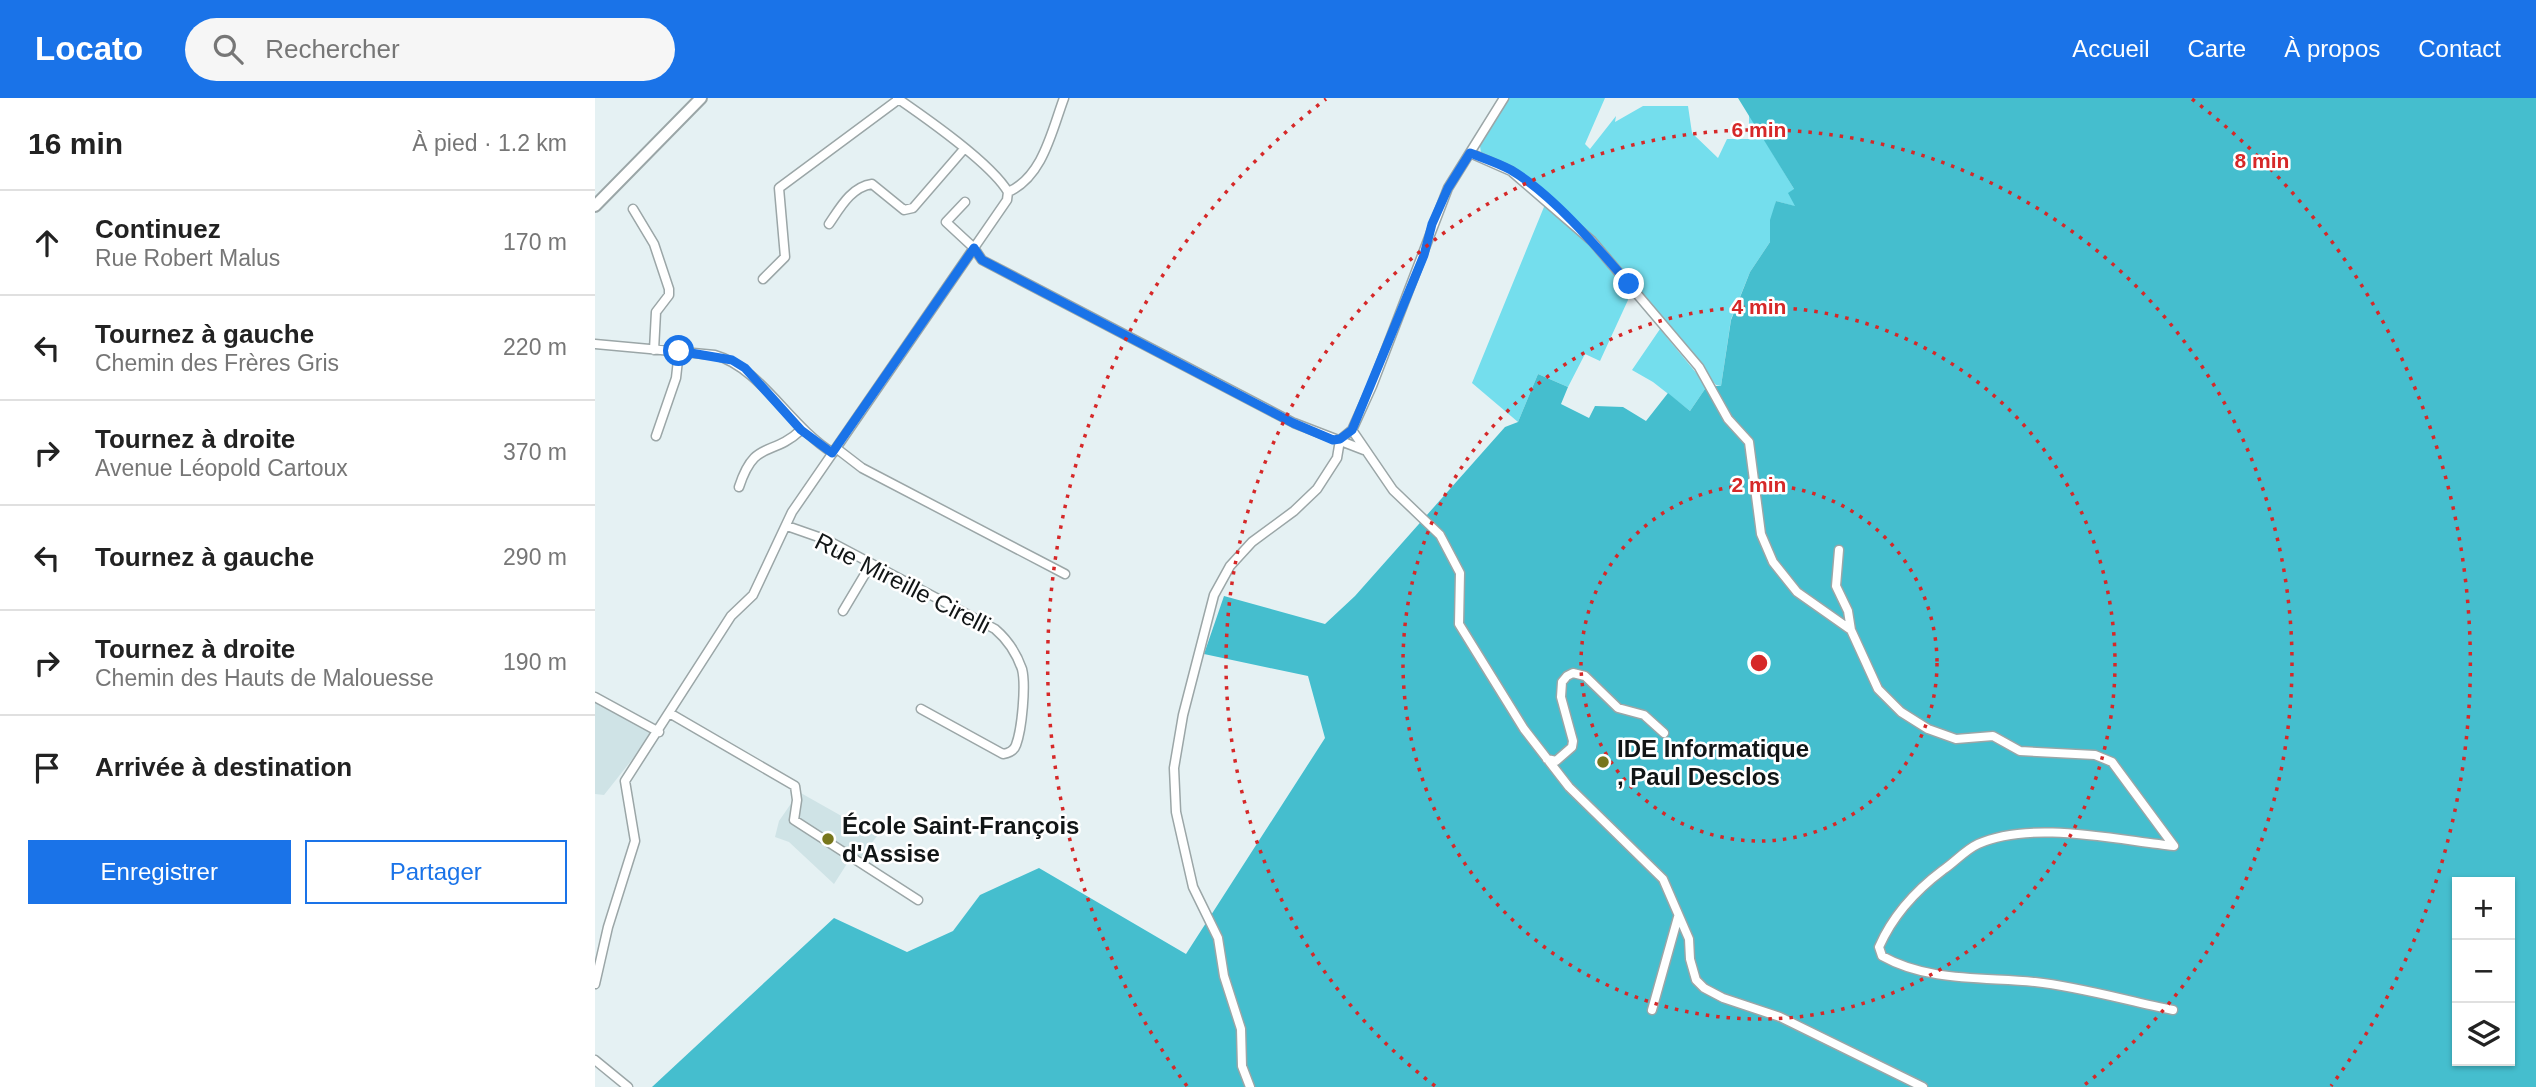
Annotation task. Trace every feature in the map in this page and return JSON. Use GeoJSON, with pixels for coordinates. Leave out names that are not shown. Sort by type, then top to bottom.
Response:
{"type":"FeatureCollection","features":[{"type":"Feature","properties":{"kind":"main road"},"geometry":{"type":"LineString","coordinates":[[595,206],[703,99]]}},
{"type":"Feature","properties":{"kind":"street"},"geometry":{"type":"LineString","coordinates":[[1008,192],[1017,188],[1043,157],[1064,98]]}},
{"type":"Feature","properties":{"kind":"street"},"geometry":{"type":"LineString","coordinates":[[965,202],[946,222],[974,248],[982,260],[1293,423],[1333,440],[1340,439],[1352,430],[1424,255],[1432,224],[1448,188],[1504,98]]}},
{"type":"Feature","properties":{"kind":"street"},"geometry":{"type":"LineString","coordinates":[[595,984],[608,927],[635,841],[625,781],[671,714],[731,616],[753,595],[792,512],[1007,200],[1008,192],[1003,184],[964,149],[898,99],[779,188],[785,257],[762,279]]}},
{"type":"Feature","properties":{"kind":"street"},"geometry":{"type":"LineString","coordinates":[[829,224],[845,201],[862,185],[872,184],[904,210],[913,208],[964,149]]}},
{"type":"Feature","properties":{"kind":"street"},"geometry":{"type":"LineString","coordinates":[[1470,153],[1511,171],[1592,241],[1699,367],[1728,419],[1749,442],[1761,534],[1773,562],[1797,592],[1851,630]]}},
{"type":"Feature","properties":{"kind":"street"},"geometry":{"type":"LineString","coordinates":[[633,209],[654,244],[669,289],[656,312],[653,350]]}},
{"type":"Feature","properties":{"kind":"street"},"geometry":{"type":"LineString","coordinates":[[595,344],[679,351],[732,360],[745,368],[801,430],[862,468],[1065,575]]}},
{"type":"Feature","properties":{"kind":"street"},"geometry":{"type":"LineString","coordinates":[[656,436],[676,377],[679,351]]}},
{"type":"Feature","properties":{"kind":"street"},"geometry":{"type":"LineString","coordinates":[[740,487],[746,466],[755,454],[801,430]]}},
{"type":"Feature","properties":{"kind":"street"},"geometry":{"type":"LineString","coordinates":[[1352,430],[1393,490],[1440,535],[1460,573],[1459,624],[1524,729],[1608,829],[1645,859],[1663,880],[1689,939],[1692,968],[1704,988],[1780,1017],[1923,1087]]}},
{"type":"Feature","properties":{"kind":"street"},"geometry":{"type":"LineString","coordinates":[[1340,439],[1365,451]]}},
{"type":"Feature","properties":{"kind":"street"},"geometry":{"type":"LineString","coordinates":[[1250,1087],[1243,1066],[1241,1029],[1224,976],[1218,938],[1195,895],[1176,812],[1176,753],[1214,595],[1230,566],[1252,542],[1317,489],[1337,458],[1340,439]]}},
{"type":"Feature","properties":{"kind":"street","name":"Rue Mireille Cirelli"},"geometry":{"type":"LineString","coordinates":[[787,526],[827,540],[995,629],[1006,638],[1023,673],[1022,707],[1015,748],[1003,754],[921,709]]}},
{"type":"Feature","properties":{"kind":"street"},"geometry":{"type":"LineString","coordinates":[[1839,550],[1836,586],[1848,611],[1851,630],[1878,689],[1901,712],[1928,729],[1956,739],[1993,736],[2020,751],[2095,754],[2112,762],[2174,846],[2052,832],[2008,834],[1977,845],[1927,882],[1890,921],[1879,947],[1882,956],[1915,970],[1985,981],[2036,982],[2173,1010]]}},
{"type":"Feature","properties":{"kind":"street"},"geometry":{"type":"LineString","coordinates":[[843,611],[871,564]]}},
{"type":"Feature","properties":{"kind":"street"},"geometry":{"type":"LineString","coordinates":[[1547,759],[1556,761],[1571,747],[1573,741],[1560,690],[1567,676],[1573,673],[1585,676],[1618,708],[1644,715],[1664,733]]}},
{"type":"Feature","properties":{"kind":"street"},"geometry":{"type":"LineString","coordinates":[[595,697],[659,732]]}},
{"type":"Feature","properties":{"kind":"street"},"geometry":{"type":"LineString","coordinates":[[671,714],[795,786],[797,800],[794,820],[918,900]]}},
{"type":"Feature","properties":{"kind":"street"},"geometry":{"type":"LineString","coordinates":[[1652,1010],[1678,917]]}},
{"type":"Feature","properties":{"kind":"street"},"geometry":{"type":"LineString","coordinates":[[595,1060],[628,1087]]}},
{"type":"Feature","properties":{"kind":"shaded area"},"geometry":{"type":"Polygon","coordinates":[[[1509,98],[1605,98],[1585,144],[1590,149],[1616,116],[1615,122],[1643,106],[1688,106],[1692,133],[1718,158],[1727,139],[1749,139],[1749,114],[1794,189],[1797,207],[1776,201],[1770,242],[1750,272],[1731,319],[1721,386],[1716,385],[1551,199],[1515,170],[1481,153],[1480,146],[1509,98]]]}},
{"type":"Feature","properties":{"kind":"shaded area"},"geometry":{"type":"Polygon","coordinates":[[[1738,98],[2536,98],[2536,1087],[652,1087],[834,918],[907,952],[953,931],[980,895],[1039,868],[1186,954],[1325,738],[1308,676],[1204,654],[1224,596],[1325,624],[1355,596],[1505,427],[1518,422],[1538,374],[1568,387],[1561,404],[1589,418],[1595,406],[1623,407],[1646,421],[1668,393],[1690,411],[1707,386],[1721,386],[1731,320],[1750,272],[1770,242],[1770,220],[1776,201],[1795,206],[1788,193],[1794,189],[1738,98]]]}},
{"type":"Feature","properties":{"kind":"shaded area"},"geometry":{"type":"Polygon","coordinates":[[[1546,202],[1606,261],[1624,287],[1628,300],[1600,361],[1585,354],[1568,387],[1538,374],[1518,422],[1472,383],[1546,202]]]}},
{"type":"Feature","properties":{"kind":"shaded area"},"geometry":{"type":"Polygon","coordinates":[[[1660,329],[1707,386],[1690,411],[1653,382],[1632,370],[1660,329]]]}},
{"type":"Feature","properties":{"kind":"shaded area"},"geometry":{"type":"Polygon","coordinates":[[[595,701],[653,733],[604,795],[595,794],[595,701]]]}},
{"type":"Feature","properties":{"kind":"shaded area","name":"École Saint-François d'Assise"},"geometry":{"type":"Polygon","coordinates":[[[799,792],[877,836],[857,863],[850,859],[834,884],[789,842],[775,837],[779,821],[799,792]]]}},
{"type":"Feature","properties":{"kind":"place","name":"IDE Informatique , Paul Desclos"},"geometry":{"type":"Point","coordinates":[1603,762]}},
{"type":"Feature","properties":{"kind":"place","name":"École Saint-François d'Assise"},"geometry":{"type":"Point","coordinates":[828,839]}},
{"type":"Feature","properties":{"kind":"route"},"geometry":{"type":"LineString","coordinates":[[679,351],[715,355],[732,360],[745,368],[801,430],[832,453],[974,248],[982,260],[1293,423],[1333,440],[1340,439],[1352,430],[1424,255],[1432,224],[1448,188],[1470,153],[1511,171],[1533,188],[1592,241],[1629,284]]}}]}
